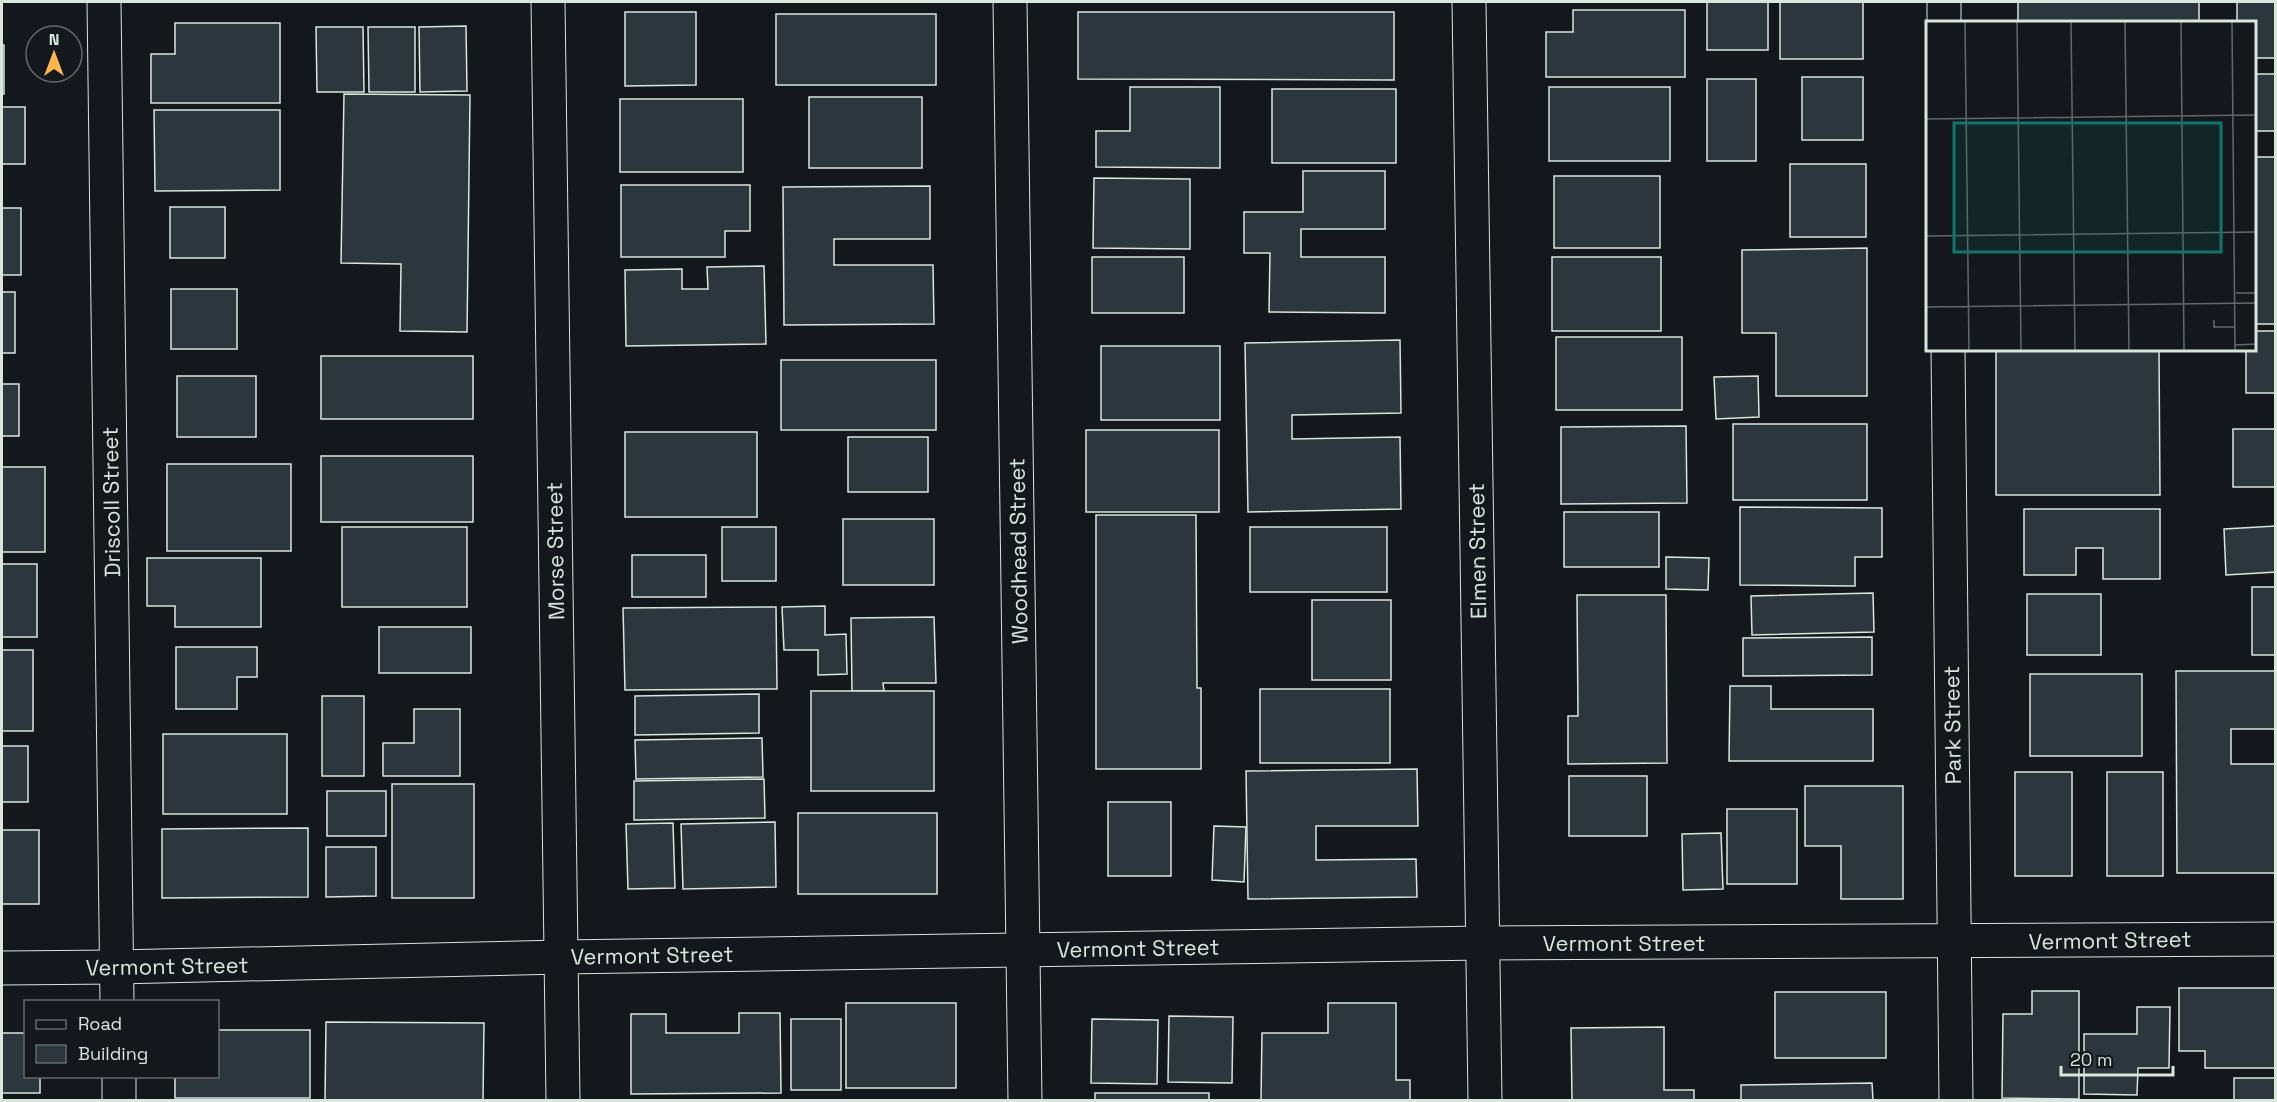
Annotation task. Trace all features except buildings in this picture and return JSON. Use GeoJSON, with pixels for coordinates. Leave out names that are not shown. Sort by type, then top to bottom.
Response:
{"type":"FeatureCollection","features":[{"type":"Feature","properties":{"kind":"street","name":"Driscoll Street"},"geometry":{"type":"LineString","coordinates":[[104,2],[117,1000]]}},
{"type":"Feature","properties":{"kind":"street","name":"Morse Street"},"geometry":{"type":"LineString","coordinates":[[548,2],[563,1101]]}},
{"type":"Feature","properties":{"kind":"street","name":"Woodhead Street"},"geometry":{"type":"LineString","coordinates":[[1010,2],[1025,1101]]}},
{"type":"Feature","properties":{"kind":"street","name":"Elmen Street"},"geometry":{"type":"LineString","coordinates":[[1469,2],[1485,1101]]}},
{"type":"Feature","properties":{"kind":"street"},"geometry":{"type":"LineString","coordinates":[[1944,2],[1944,21]]}},
{"type":"Feature","properties":{"kind":"street","name":"Park Street"},"geometry":{"type":"LineString","coordinates":[[1948,351],[1956,1101]]}},
{"type":"Feature","properties":{"kind":"street","name":"Vermont Street"},"geometry":{"type":"LineString","coordinates":[[2,968],[1483,943],[2276,939]]}},
{"type":"Feature","properties":{"kind":"street"},"geometry":{"type":"LineString","coordinates":[[118,1078],[119,1101]]}}]}
